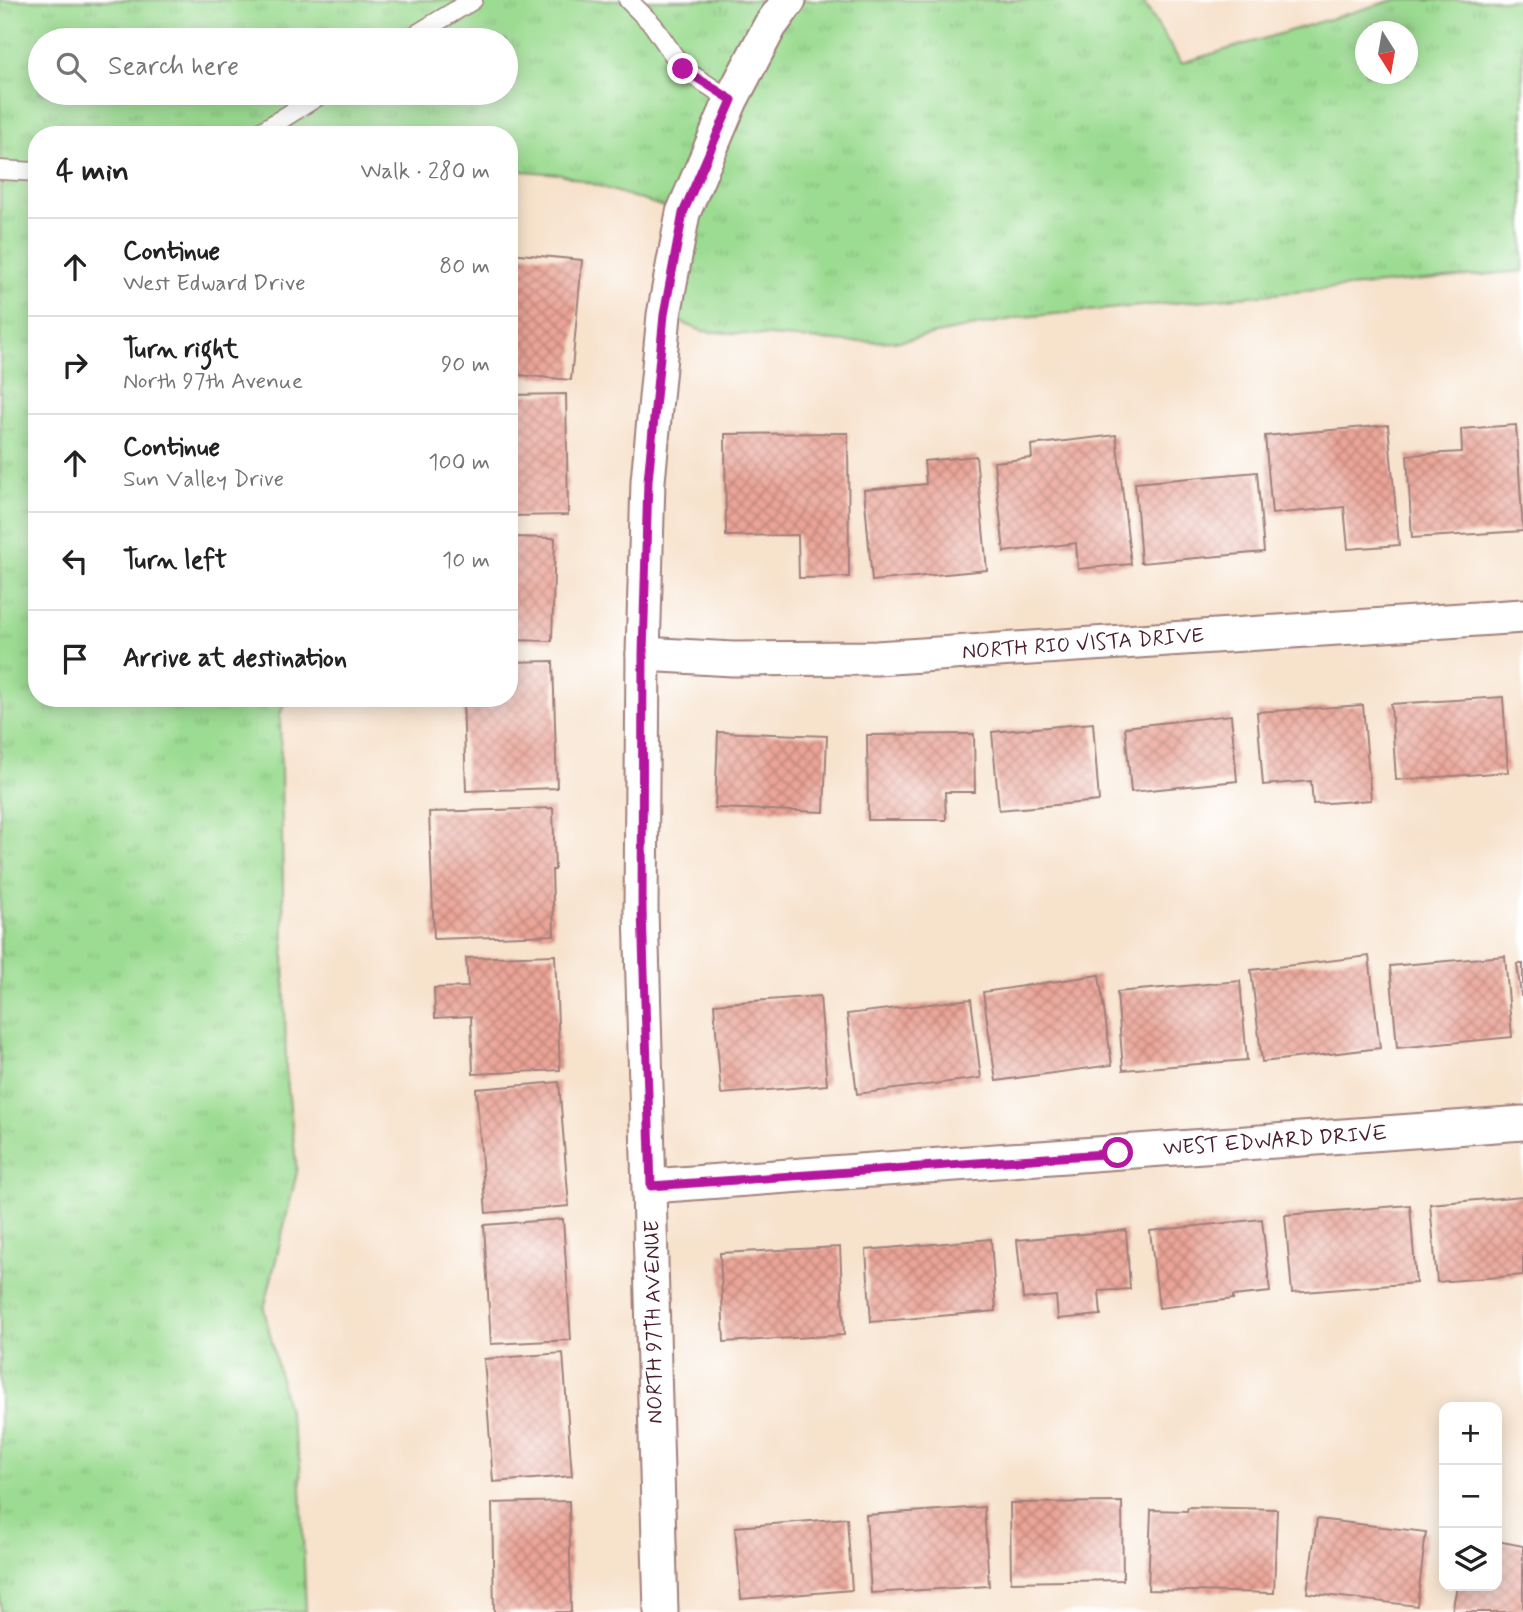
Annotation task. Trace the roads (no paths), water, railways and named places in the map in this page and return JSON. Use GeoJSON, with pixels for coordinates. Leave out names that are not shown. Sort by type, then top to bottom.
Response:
{"type":"FeatureCollection","features":[{"type":"Feature","properties":{"kind":"street","name":"NORTH 97TH AVENUE"},"geometry":{"type":"LineString","coordinates":[[662,1612],[642,910],[643,654],[648,481],[664,315],[683,213],[732,100],[770,26],[789,0]]}},
{"type":"Feature","properties":{"kind":"street","name":"NORTH RIO VISTA DRIVE"},"geometry":{"type":"LineString","coordinates":[[643,654],[733,659],[876,658],[1523,616]]}},
{"type":"Feature","properties":{"kind":"street","name":"WEST EDWARD DRIVE"},"geometry":{"type":"LineString","coordinates":[[651,1186],[1523,1123]]}},
{"type":"Feature","properties":{"kind":"lane"},"geometry":{"type":"LineString","coordinates":[[427,28],[473,0]]}},
{"type":"Feature","properties":{"kind":"lane"},"geometry":{"type":"LineString","coordinates":[[628,0],[653,24],[683,69],[732,100]]}},
{"type":"Feature","properties":{"kind":"lane"},"geometry":{"type":"LineString","coordinates":[[270,126],[304,105]]}},
{"type":"Feature","properties":{"kind":"lane"},"geometry":{"type":"LineString","coordinates":[[0,170],[28,172]]}}]}
